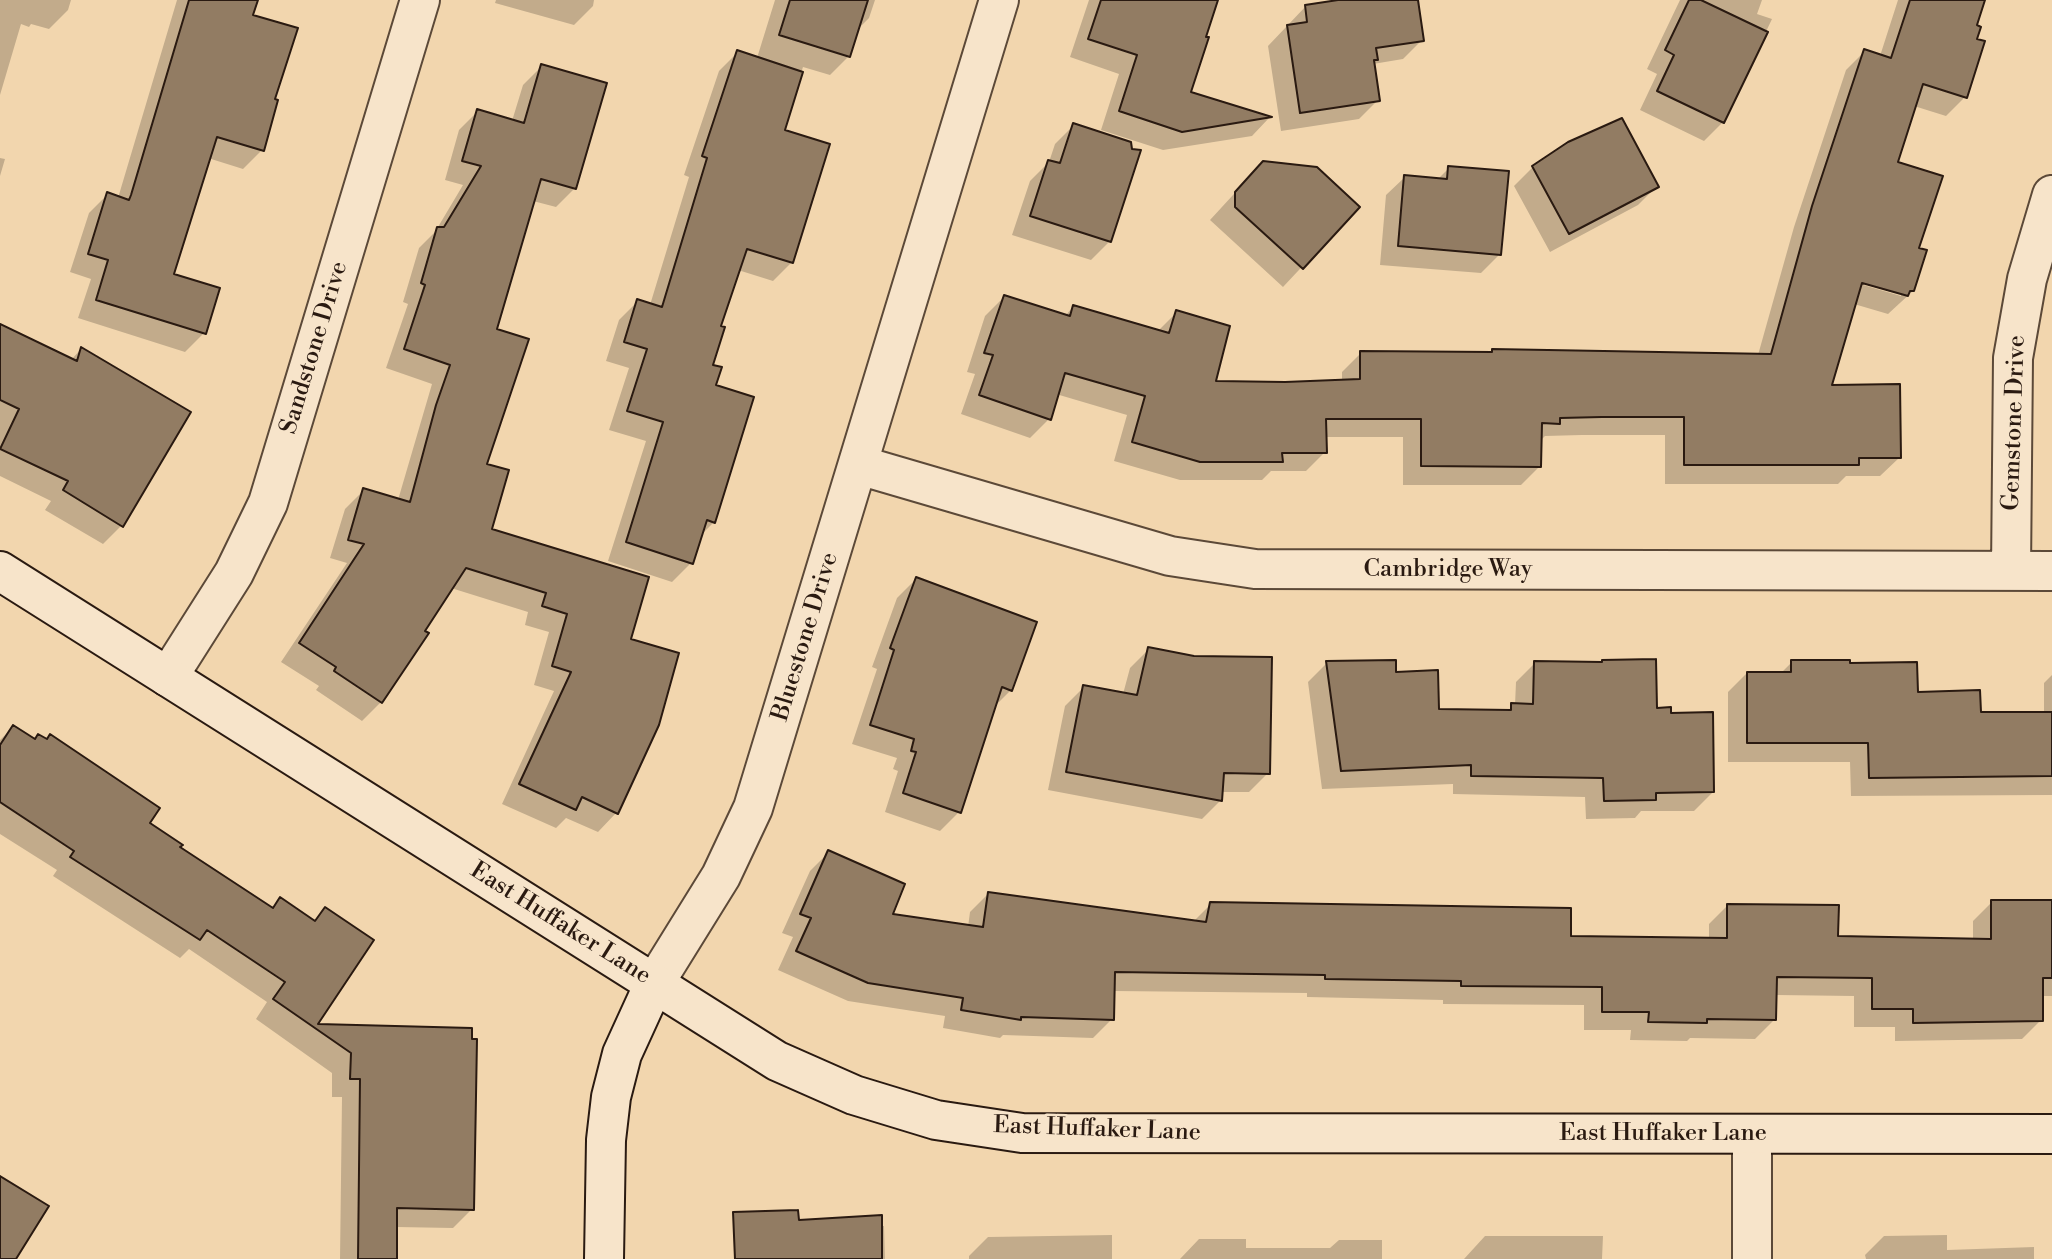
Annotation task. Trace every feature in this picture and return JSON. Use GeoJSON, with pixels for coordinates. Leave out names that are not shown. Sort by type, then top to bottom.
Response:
{"type":"FeatureCollection","features":[{"type":"Feature","properties":{"kind":"street","name":"Sandstone Drive"},"geometry":{"type":"LineString","coordinates":[[168,677],[234,573],[268,503],[420,0]]}},
{"type":"Feature","properties":{"kind":"street","name":"Bluestone Drive"},"geometry":{"type":"LineString","coordinates":[[604,1259],[606,1140],[611,1097],[622,1054],[654,984],[721,876],[753,808],[999,0]]}},
{"type":"Feature","properties":{"kind":"street","name":"Gemstone Drive"},"geometry":{"type":"LineString","coordinates":[[2011,571],[2013,358],[2027,279],[2052,195]]}},
{"type":"Feature","properties":{"kind":"street","name":"Cambridge Way"},"geometry":{"type":"LineString","coordinates":[[859,465],[1170,556],[1255,569],[2052,571]]}},
{"type":"Feature","properties":{"kind":"street","name":"East Huffaker Lane"},"geometry":{"type":"LineString","coordinates":[[0,571],[777,1061],[854,1095],[936,1120],[1022,1133],[2052,1134]]}},
{"type":"Feature","properties":{"kind":"street"},"geometry":{"type":"LineString","coordinates":[[1752,1134],[1752,1259]]}},
{"type":"Feature","properties":{"kind":"building"},"geometry":{"type":"Polygon","coordinates":[[[189,0],[258,0],[253,15],[298,28],[275,99],[278,100],[264,151],[217,137],[174,274],[220,288],[206,334],[96,300],[108,260],[88,254],[107,192],[129,200],[131,195],[189,0]]]}},
{"type":"Feature","properties":{"kind":"building"},"geometry":{"type":"Polygon","coordinates":[[[790,0],[868,0],[850,57],[779,35],[790,0]]]}},
{"type":"Feature","properties":{"kind":"building"},"geometry":{"type":"Polygon","coordinates":[[[1101,0],[1218,0],[1191,92],[1272,117],[1182,132],[1119,111],[1137,55],[1088,39],[1101,0]]]}},
{"type":"Feature","properties":{"kind":"building"},"geometry":{"type":"Polygon","coordinates":[[[1338,0],[1418,0],[1424,41],[1376,48],[1378,60],[1374,60],[1380,101],[1300,113],[1287,25],[1307,22],[1305,5],[1338,0]]]}},
{"type":"Feature","properties":{"kind":"building"},"geometry":{"type":"Polygon","coordinates":[[[1689,0],[1701,0],[1768,32],[1724,123],[1657,91],[1674,55],[1665,50],[1689,0]]]}},
{"type":"Feature","properties":{"kind":"building"},"geometry":{"type":"Polygon","coordinates":[[[1910,0],[1985,0],[1977,25],[1981,27],[1977,39],[1985,41],[1967,98],[1923,84],[1898,162],[1943,176],[1919,248],[1927,250],[1914,291],[1910,291],[1908,296],[1862,283],[1832,385],[1900,384],[1901,458],[1859,458],[1859,465],[1684,465],[1684,417],[1602,417],[1560,418],[1560,424],[1542,423],[1541,467],[1421,466],[1421,419],[1326,419],[1327,453],[1282,453],[1283,462],[1200,462],[1132,442],[1145,396],[1065,373],[1051,420],[979,395],[993,355],[984,353],[1004,295],[1070,316],[1073,305],[1169,333],[1176,310],[1230,326],[1216,381],[1360,379],[1360,351],[1492,352],[1492,349],[1771,354],[1812,206],[1864,49],[1891,58],[1910,0]]]}},
{"type":"Feature","properties":{"kind":"building"},"geometry":{"type":"Polygon","coordinates":[[[737,50],[803,72],[785,130],[830,144],[793,263],[747,249],[721,326],[725,327],[713,365],[722,367],[716,385],[754,397],[715,523],[707,520],[693,564],[626,542],[663,422],[627,411],[647,349],[624,342],[637,299],[662,307],[707,158],[702,156],[737,50]]]}},
{"type":"Feature","properties":{"kind":"building"},"geometry":{"type":"Polygon","coordinates":[[[541,64],[607,83],[576,189],[541,179],[497,329],[529,339],[487,464],[509,470],[492,529],[649,577],[631,639],[679,653],[659,725],[618,814],[582,797],[576,810],[519,784],[571,672],[552,666],[567,614],[542,606],[546,593],[466,568],[425,631],[429,633],[382,703],[334,671],[336,667],[299,643],[364,544],[348,540],[363,488],[410,502],[436,405],[450,365],[404,349],[425,285],[421,283],[437,227],[444,227],[481,166],[462,161],[477,109],[524,123],[541,64]]]}},
{"type":"Feature","properties":{"kind":"building"},"geometry":{"type":"Polygon","coordinates":[[[1622,118],[1659,187],[1569,234],[1532,166],[1568,142],[1622,118]]]}},
{"type":"Feature","properties":{"kind":"building"},"geometry":{"type":"Polygon","coordinates":[[[1073,123],[1131,142],[1132,149],[1141,150],[1111,242],[1030,216],[1048,160],[1060,163],[1073,123]]]}},
{"type":"Feature","properties":{"kind":"building"},"geometry":{"type":"Polygon","coordinates":[[[1263,161],[1317,167],[1360,207],[1303,269],[1235,207],[1235,192],[1263,161]]]}},
{"type":"Feature","properties":{"kind":"building"},"geometry":{"type":"Polygon","coordinates":[[[1448,166],[1509,171],[1501,255],[1398,246],[1404,175],[1447,179],[1448,166]]]}},
{"type":"Feature","properties":{"kind":"building"},"geometry":{"type":"Polygon","coordinates":[[[0,324],[77,361],[81,347],[191,412],[123,527],[63,490],[68,481],[0,449],[19,409],[0,400],[0,324]]]}},
{"type":"Feature","properties":{"kind":"building"},"geometry":{"type":"Polygon","coordinates":[[[916,577],[1037,622],[1012,691],[1002,687],[961,813],[903,793],[916,752],[911,751],[914,739],[870,725],[894,650],[890,648],[916,577]]]}},
{"type":"Feature","properties":{"kind":"building"},"geometry":{"type":"Polygon","coordinates":[[[1148,647],[1194,656],[1272,657],[1270,774],[1224,773],[1222,801],[1066,772],[1083,685],[1137,695],[1148,647]]]}},
{"type":"Feature","properties":{"kind":"building"},"geometry":{"type":"Polygon","coordinates":[[[1656,659],[1657,708],[1671,707],[1671,713],[1713,712],[1714,792],[1656,793],[1656,800],[1604,801],[1603,778],[1471,776],[1471,765],[1341,771],[1326,661],[1396,660],[1396,672],[1438,670],[1439,709],[1511,710],[1511,703],[1533,704],[1534,661],[1602,662],[1656,659]]]}},
{"type":"Feature","properties":{"kind":"building"},"geometry":{"type":"Polygon","coordinates":[[[1791,660],[1917,662],[1918,692],[1980,690],[1981,712],[2052,712],[2052,776],[1869,778],[1868,743],[1747,743],[1747,672],[1791,672],[1791,660]]]}},
{"type":"Feature","properties":{"kind":"building"},"geometry":{"type":"Polygon","coordinates":[[[13,725],[35,739],[38,734],[47,739],[50,734],[160,808],[150,823],[183,845],[180,847],[273,908],[280,897],[315,921],[325,907],[374,940],[318,1024],[472,1028],[472,1039],[477,1039],[474,1210],[397,1208],[397,1259],[358,1259],[360,1079],[350,1079],[351,1053],[273,999],[285,982],[207,930],[200,940],[70,857],[74,851],[0,802],[0,745],[13,725]]]}},
{"type":"Feature","properties":{"kind":"building"},"geometry":{"type":"Polygon","coordinates":[[[828,850],[905,884],[893,914],[983,927],[988,892],[1206,922],[1210,902],[1571,908],[1571,936],[1727,938],[1727,904],[1839,905],[1838,936],[1991,939],[1991,900],[2052,900],[2052,978],[2043,978],[2043,1021],[1913,1023],[1913,1009],[1872,1009],[1872,978],[1777,977],[1776,1020],[1707,1019],[1707,1023],[1648,1022],[1649,1012],[1602,1012],[1602,987],[1461,986],[1461,981],[1325,979],[1325,975],[1115,972],[1114,1020],[1021,1017],[1021,1020],[961,1010],[963,998],[868,983],[796,951],[811,918],[800,914],[828,850]]]}},
{"type":"Feature","properties":{"kind":"building"},"geometry":{"type":"Polygon","coordinates":[[[0,1176],[49,1206],[16,1259],[0,1259],[0,1176]]]}},
{"type":"Feature","properties":{"kind":"building"},"geometry":{"type":"Polygon","coordinates":[[[798,1210],[799,1220],[882,1215],[882,1259],[735,1259],[733,1212],[798,1210]]]}}]}
